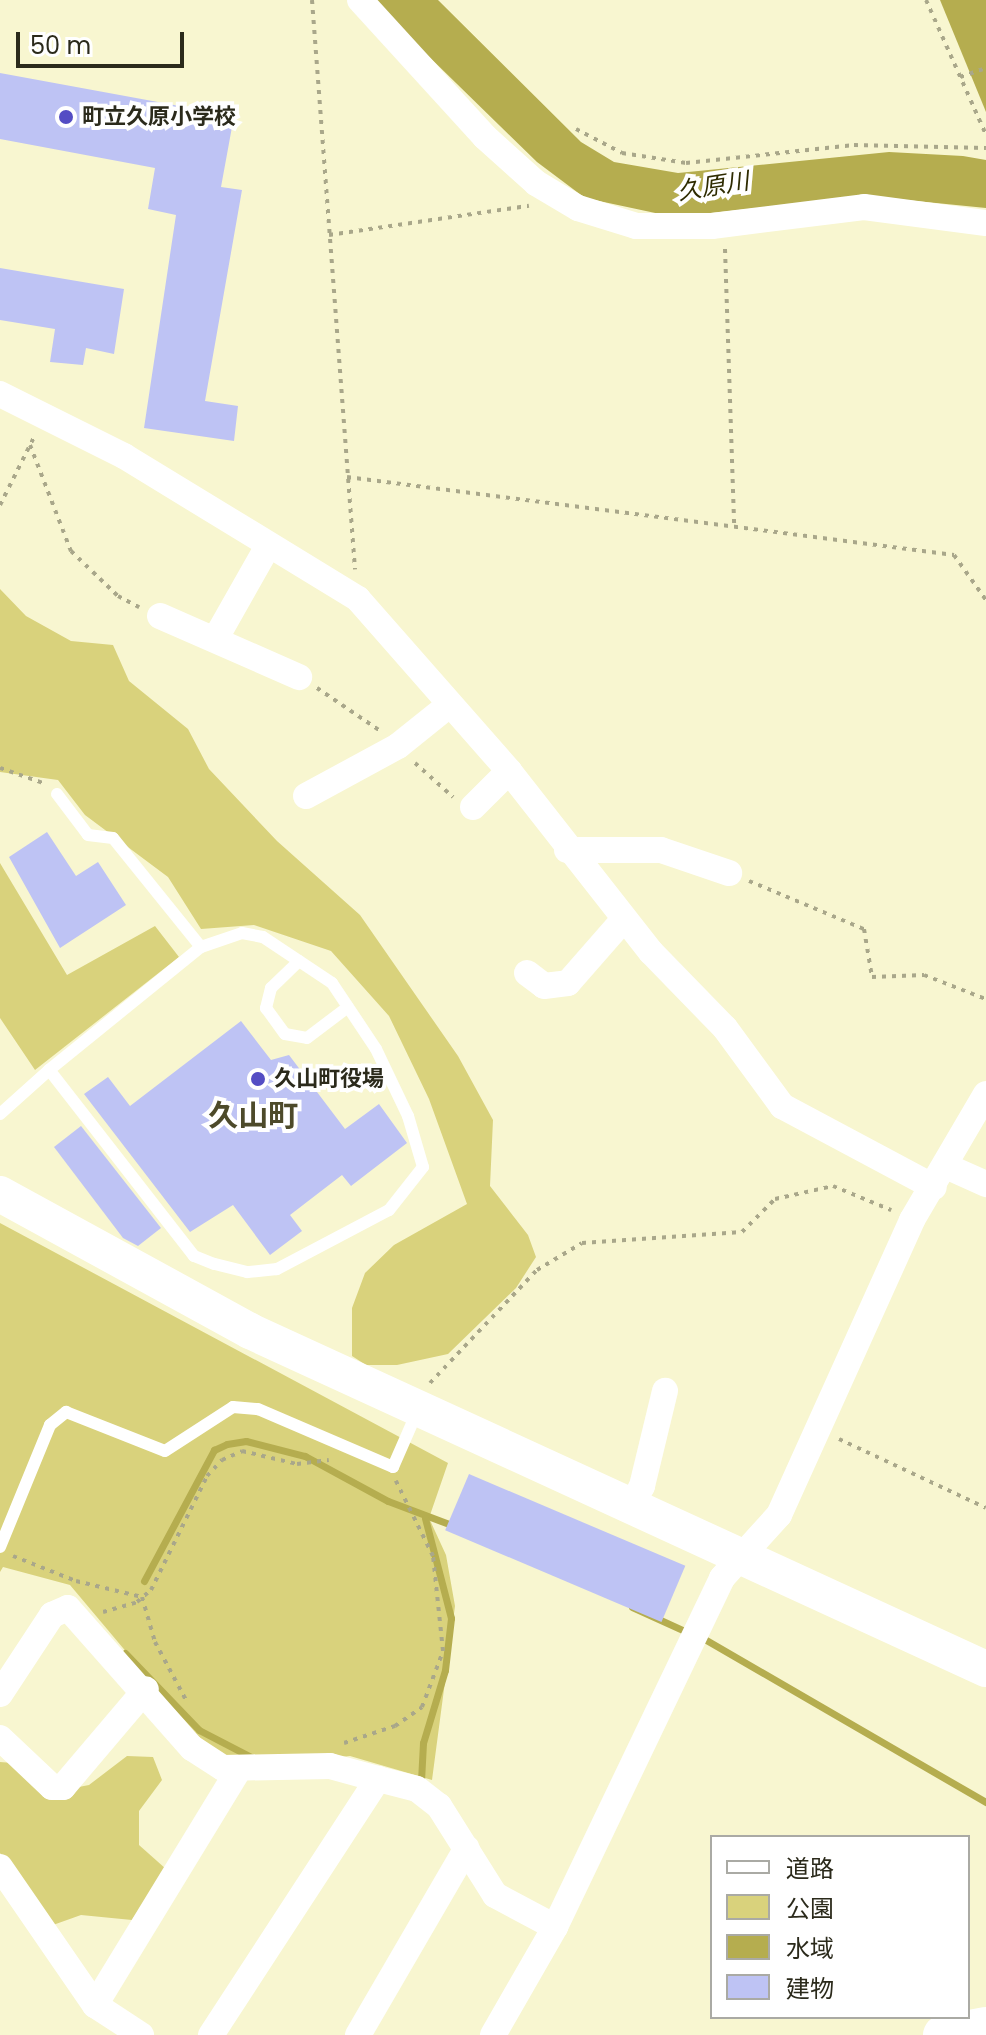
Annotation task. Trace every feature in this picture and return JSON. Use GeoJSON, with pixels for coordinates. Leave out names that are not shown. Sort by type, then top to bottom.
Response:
{"type":"FeatureCollection","features":[{"type":"Feature","properties":{"kind":"main road"},"geometry":{"type":"LineString","coordinates":[[943,2035],[986,2027]]}},
{"type":"Feature","properties":{"kind":"street"},"geometry":{"type":"LineString","coordinates":[[360,0],[485,137],[566,201],[636,226],[724,224],[864,207],[986,223]]}},
{"type":"Feature","properties":{"kind":"street"},"geometry":{"type":"LineString","coordinates":[[0,394],[124,456],[358,599],[509,771],[567,850],[624,919],[725,1028],[782,1106],[941,1177],[986,1184]]}},
{"type":"Feature","properties":{"kind":"street"},"geometry":{"type":"LineString","coordinates":[[217,636],[268,546]]}},
{"type":"Feature","properties":{"kind":"street"},"geometry":{"type":"LineString","coordinates":[[160,616],[217,636],[299,677]]}},
{"type":"Feature","properties":{"kind":"street"},"geometry":{"type":"LineString","coordinates":[[306,796],[398,746],[449,705]]}},
{"type":"Feature","properties":{"kind":"street"},"geometry":{"type":"LineString","coordinates":[[473,807],[509,771]]}},
{"type":"Feature","properties":{"kind":"street"},"geometry":{"type":"LineString","coordinates":[[567,850],[661,850],[729,873]]}},
{"type":"Feature","properties":{"kind":"street"},"geometry":{"type":"LineString","coordinates":[[527,973],[544,986],[568,983],[624,919]]}},
{"type":"Feature","properties":{"kind":"street"},"geometry":{"type":"LineString","coordinates":[[493,2035],[555,1927],[722,1578],[779,1515],[912,1220],[941,1177],[986,1094]]}},
{"type":"Feature","properties":{"kind":"street"},"geometry":{"type":"LineString","coordinates":[[0,1194],[166,1288],[630,1507],[986,1669]]}},
{"type":"Feature","properties":{"kind":"street"},"geometry":{"type":"LineString","coordinates":[[630,1507],[642,1486],[665,1391]]}},
{"type":"Feature","properties":{"kind":"street"},"geometry":{"type":"LineString","coordinates":[[0,1694],[52,1615],[68,1608],[146,1689],[192,1748],[237,1772],[330,1766],[417,1789],[439,1806],[495,1895],[555,1927]]}},
{"type":"Feature","properties":{"kind":"street"},"geometry":{"type":"LineString","coordinates":[[0,1738],[52,1787],[63,1787],[146,1689]]}},
{"type":"Feature","properties":{"kind":"street"},"geometry":{"type":"LineString","coordinates":[[95,2005],[237,1772]]}},
{"type":"Feature","properties":{"kind":"street"},"geometry":{"type":"LineString","coordinates":[[211,2035],[378,1779]]}},
{"type":"Feature","properties":{"kind":"street"},"geometry":{"type":"LineString","coordinates":[[358,2035],[467,1848]]}},
{"type":"Feature","properties":{"kind":"street"},"geometry":{"type":"LineString","coordinates":[[0,1867],[95,2005],[141,2035]]}},
{"type":"Feature","properties":{"kind":"lane"},"geometry":{"type":"LineString","coordinates":[[57,794],[88,835],[113,838],[201,947]]}},
{"type":"Feature","properties":{"kind":"lane"},"geometry":{"type":"LineString","coordinates":[[0,1114],[49,1070],[201,947],[242,933],[263,937],[332,983],[408,1116],[423,1167],[389,1210],[277,1269],[247,1272],[194,1256],[49,1070]]}},
{"type":"Feature","properties":{"kind":"lane"},"geometry":{"type":"LineString","coordinates":[[299,961],[271,988],[266,1008],[285,1034],[307,1038],[348,1007]]}},
{"type":"Feature","properties":{"kind":"lane"},"geometry":{"type":"LineString","coordinates":[[0,1547],[50,1425],[66,1412],[165,1451],[233,1407],[258,1409],[393,1467],[413,1406]]}},
{"type":"Feature","properties":{"kind":"path"},"geometry":{"type":"LineString","coordinates":[[312,0],[358,599]]}},
{"type":"Feature","properties":{"kind":"path"},"geometry":{"type":"LineString","coordinates":[[926,0],[986,135]]}},
{"type":"Feature","properties":{"kind":"path"},"geometry":{"type":"LineString","coordinates":[[960,77],[986,68]]}},
{"type":"Feature","properties":{"kind":"path"},"geometry":{"type":"LineString","coordinates":[[576,129],[622,153],[686,163],[901,143],[986,148]]}},
{"type":"Feature","properties":{"kind":"path"},"geometry":{"type":"LineString","coordinates":[[329,235],[566,201]]}},
{"type":"Feature","properties":{"kind":"path"},"geometry":{"type":"LineString","coordinates":[[724,224],[734,527]]}},
{"type":"Feature","properties":{"kind":"path"},"geometry":{"type":"LineString","coordinates":[[0,505],[44,417]]}},
{"type":"Feature","properties":{"kind":"path"},"geometry":{"type":"LineString","coordinates":[[30,445],[71,551],[118,596],[160,616]]}},
{"type":"Feature","properties":{"kind":"path"},"geometry":{"type":"LineString","coordinates":[[347,477],[954,555],[986,600]]}},
{"type":"Feature","properties":{"kind":"path"},"geometry":{"type":"LineString","coordinates":[[0,768],[57,794]]}},
{"type":"Feature","properties":{"kind":"path"},"geometry":{"type":"LineString","coordinates":[[729,873],[864,929],[872,977],[924,975],[986,999]]}},
{"type":"Feature","properties":{"kind":"path"},"geometry":{"type":"LineString","coordinates":[[413,1406],[537,1270],[582,1243],[742,1232],[775,1199],[833,1186],[912,1220]]}},
{"type":"Feature","properties":{"kind":"path"},"geometry":{"type":"LineString","coordinates":[[818,1430],[986,1508]]}},
{"type":"Feature","properties":{"kind":"path"},"geometry":{"type":"LineString","coordinates":[[77,1616],[120,1609],[142,1597],[222,1460],[242,1451],[315,1465],[335,1457],[340,1446]]}},
{"type":"Feature","properties":{"kind":"path"},"geometry":{"type":"LineString","coordinates":[[330,1746],[395,1726],[422,1707],[443,1651],[433,1556],[400,1498],[393,1467]]}},
{"type":"Feature","properties":{"kind":"path"},"geometry":{"type":"LineString","coordinates":[[0,1554],[142,1597]]}},
{"type":"Feature","properties":{"kind":"path"},"geometry":{"type":"LineString","coordinates":[[142,1597],[155,1642],[190,1707]]}},
{"type":"Feature","properties":{"kind":"green space"},"geometry":{"type":"Polygon","coordinates":[[[0,589],[26,616],[71,641],[113,645],[129,681],[188,729],[209,769],[277,841],[360,915],[458,1056],[493,1120],[490,1186],[528,1235],[536,1257],[516,1288],[448,1354],[397,1365],[366,1365],[352,1356],[352,1308],[365,1273],[394,1245],[467,1204],[429,1099],[389,1016],[331,951],[254,925],[201,929],[168,877],[85,815],[58,780],[0,772],[0,589]]]}},
{"type":"Feature","properties":{"kind":"green space"},"geometry":{"type":"Polygon","coordinates":[[[0,863],[67,975],[155,926],[179,957],[35,1070],[0,1018],[0,863]]]}},
{"type":"Feature","properties":{"kind":"green space"},"geometry":{"type":"Polygon","coordinates":[[[0,1223],[448,1463],[429,1518],[446,1555],[455,1606],[432,1780],[350,1756],[242,1768],[197,1736],[70,1585],[3,1567],[0,1572],[0,1223]]]}},
{"type":"Feature","properties":{"kind":"green space"},"geometry":{"type":"Polygon","coordinates":[[[127,1756],[153,1757],[162,1780],[139,1811],[139,1845],[166,1869],[132,1920],[81,1915],[53,1925],[0,1853],[0,1762],[13,1763],[53,1792],[89,1785],[127,1756]]]}},
{"type":"Feature","properties":{"kind":"water","name":"久原川"},"geometry":{"type":"Polygon","coordinates":[[[371,0],[438,0],[581,142],[614,162],[678,173],[889,152],[963,156],[986,160],[986,208],[866,196],[674,217],[585,198],[537,162],[371,0]]]}},
{"type":"Feature","properties":{"kind":"water"},"geometry":{"type":"Polygon","coordinates":[[[940,0],[986,0],[986,112],[940,0]]]}},
{"type":"Feature","properties":{"kind":"building"},"geometry":{"type":"Polygon","coordinates":[[[0,73],[234,116],[221,187],[242,190],[205,401],[238,406],[234,441],[144,428],[176,215],[148,209],[155,168],[0,139],[0,73]]]}},
{"type":"Feature","properties":{"kind":"building"},"geometry":{"type":"Polygon","coordinates":[[[0,268],[124,289],[114,354],[86,348],[83,365],[50,362],[55,329],[0,320],[0,268]]]}},
{"type":"Feature","properties":{"kind":"building"},"geometry":{"type":"Polygon","coordinates":[[[47,832],[76,876],[98,862],[126,905],[60,948],[9,857],[47,832]]]}},
{"type":"Feature","properties":{"kind":"building"},"geometry":{"type":"Polygon","coordinates":[[[241,1021],[271,1060],[289,1055],[345,1129],[379,1104],[407,1143],[351,1186],[342,1175],[290,1215],[302,1231],[270,1255],[233,1205],[190,1232],[84,1094],[108,1077],[130,1106],[241,1021]]]}},
{"type":"Feature","properties":{"kind":"building"},"geometry":{"type":"Polygon","coordinates":[[[81,1126],[161,1228],[138,1246],[123,1238],[54,1147],[81,1126]]]}},
{"type":"Feature","properties":{"kind":"building"},"geometry":{"type":"Polygon","coordinates":[[[469,1474],[685,1566],[661,1622],[445,1530],[469,1474]]]}},
{"type":"Feature","properties":{"kind":"waterway"},"geometry":{"type":"LineString","coordinates":[[144,1581],[214,1450],[227,1444],[246,1441],[305,1456],[388,1501],[454,1526]]}},
{"type":"Feature","properties":{"kind":"waterway"},"geometry":{"type":"LineString","coordinates":[[421,1781],[423,1743],[445,1670],[451,1618],[425,1518]]}},
{"type":"Feature","properties":{"kind":"waterway"},"geometry":{"type":"LineString","coordinates":[[632,1607],[689,1633]]}},
{"type":"Feature","properties":{"kind":"waterway"},"geometry":{"type":"LineString","coordinates":[[701,1637],[986,1802]]}},
{"type":"Feature","properties":{"kind":"waterway"},"geometry":{"type":"LineString","coordinates":[[125,1653],[199,1730],[253,1758]]}},
{"type":"Feature","properties":{"kind":"place","name":"町立久原小学校"},"geometry":{"type":"Point","coordinates":[66,117]}},
{"type":"Feature","properties":{"kind":"place","name":"久山町役場"},"geometry":{"type":"Point","coordinates":[258,1079]}},
{"type":"Feature","properties":{"kind":"district","name":"久山町"},"geometry":{"type":"Point","coordinates":[253,1116]}}]}
